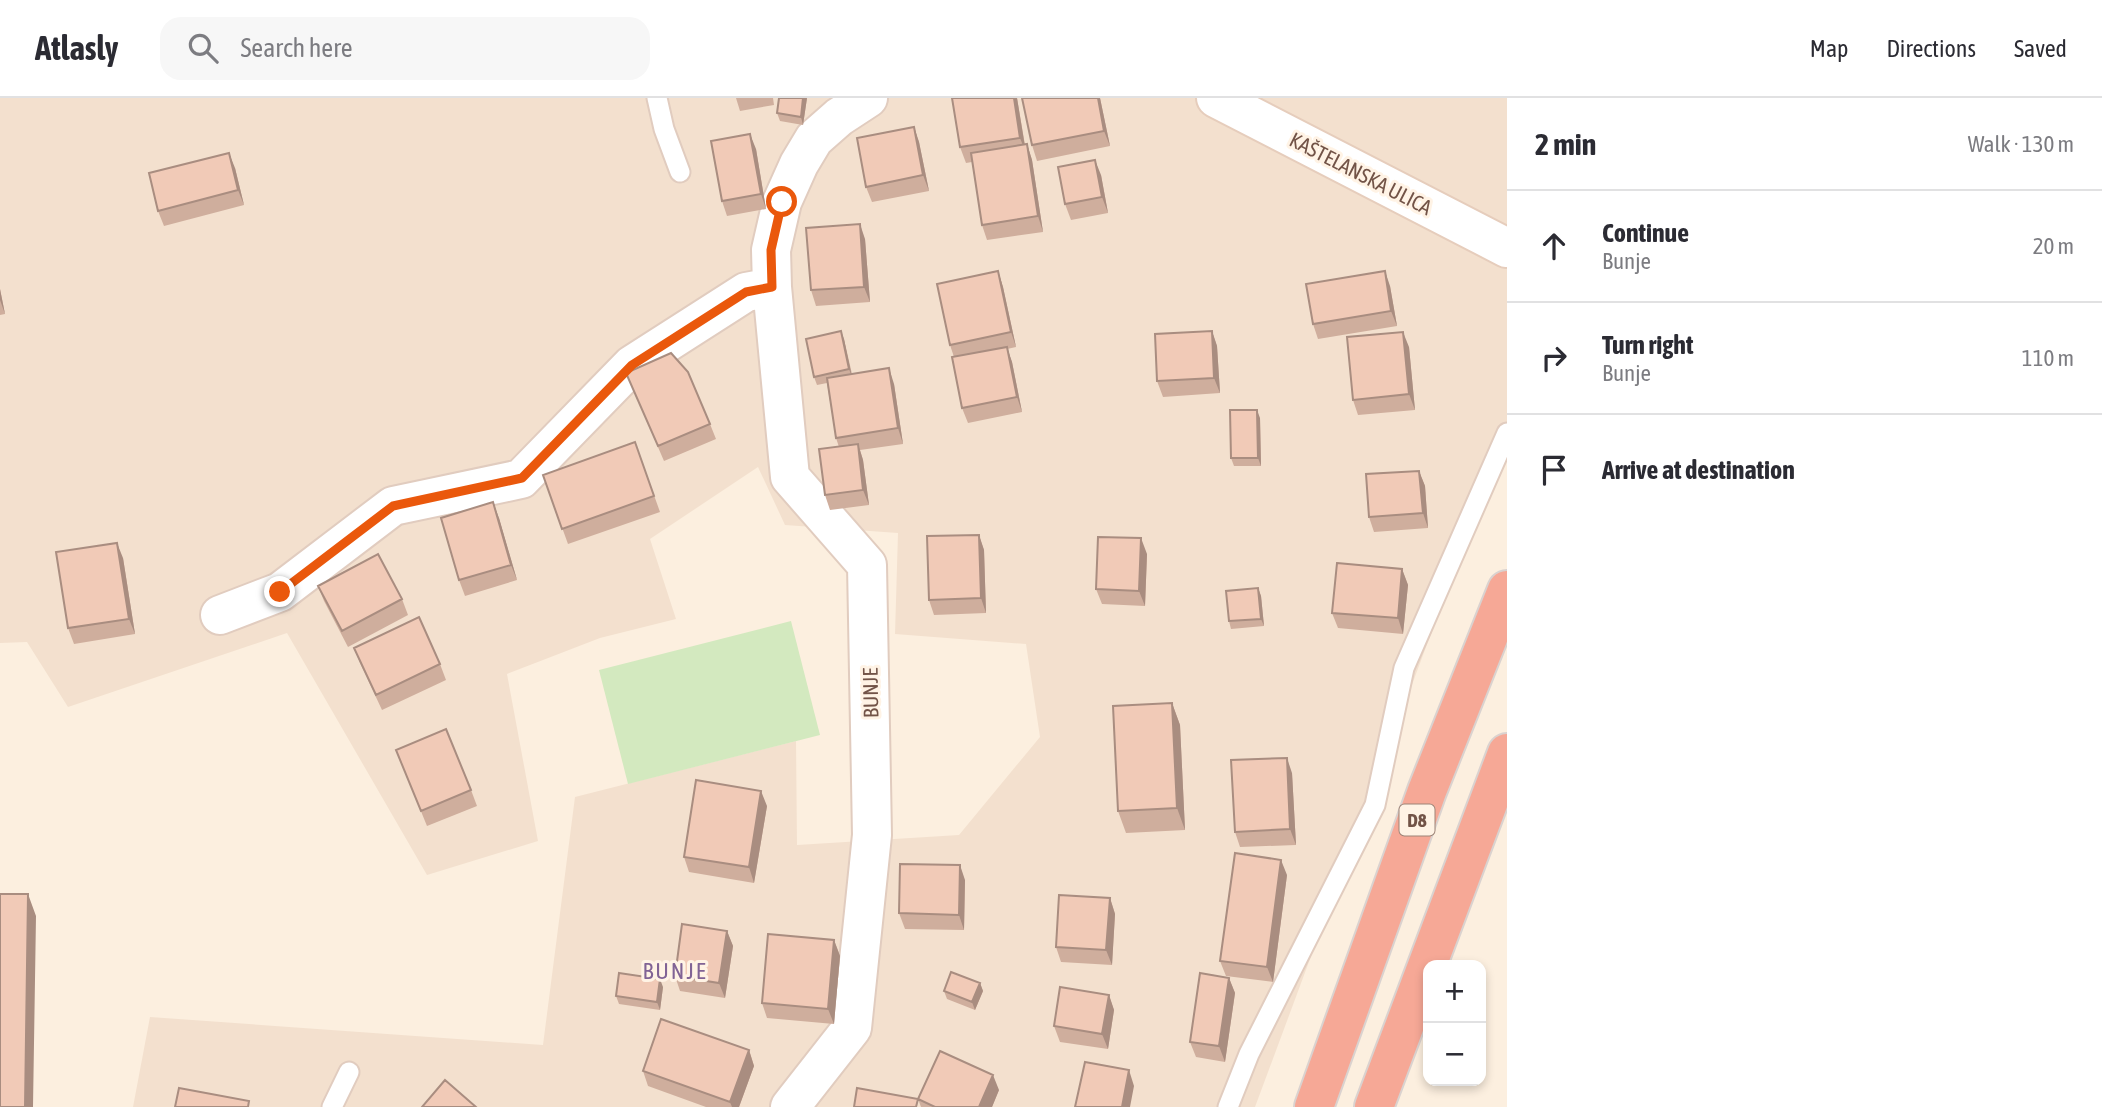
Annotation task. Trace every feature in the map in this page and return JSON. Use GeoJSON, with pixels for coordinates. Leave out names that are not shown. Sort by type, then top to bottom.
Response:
{"type":"FeatureCollection","features":[{"type":"Feature","properties":{"kind":"highway","name":"D8"},"geometry":{"type":"LineString","coordinates":[[1314,1107],[1427,791],[1507,590]]}},
{"type":"Feature","properties":{"kind":"highway"},"geometry":{"type":"LineString","coordinates":[[1374,1107],[1507,753]]}},
{"type":"Feature","properties":{"kind":"street","name":"BUNJE"},"geometry":{"type":"LineString","coordinates":[[790,1107],[852,1028],[872,835],[868,579],[867,565],[790,477],[771,250],[782,202],[814,139],[839,117],[869,98]]}},
{"type":"Feature","properties":{"kind":"street","name":"KAŠTELANSKA ULICA"},"geometry":{"type":"LineString","coordinates":[[1216,98],[1507,248]]}},
{"type":"Feature","properties":{"kind":"street"},"geometry":{"type":"LineString","coordinates":[[219,615],[280,592],[393,506],[522,478],[632,365],[735,298],[746,292],[772,287]]}},
{"type":"Feature","properties":{"kind":"lane"},"geometry":{"type":"LineString","coordinates":[[657,98],[664,129],[680,172]]}},
{"type":"Feature","properties":{"kind":"lane"},"geometry":{"type":"LineString","coordinates":[[1228,1107],[1249,1054],[1376,805],[1404,668],[1507,433]]}},
{"type":"Feature","properties":{"kind":"lane"},"geometry":{"type":"LineString","coordinates":[[332,1107],[349,1072]]}},
{"type":"Feature","properties":{"kind":"shaded area"},"geometry":{"type":"Polygon","coordinates":[[[0,98],[1507,98],[1507,426],[1484,500],[1426,647],[1255,1107],[133,1107],[150,1017],[543,1045],[575,797],[796,741],[797,845],[959,835],[1040,737],[1026,644],[895,634],[898,533],[785,525],[758,467],[650,539],[676,619],[600,638],[507,674],[538,841],[427,875],[287,633],[68,707],[27,642],[0,643],[0,98]]]}},
{"type":"Feature","properties":{"kind":"green space"},"geometry":{"type":"Polygon","coordinates":[[[791,621],[820,735],[628,784],[599,670],[791,621]]]}},
{"type":"Feature","properties":{"kind":"building"},"geometry":{"type":"Polygon","coordinates":[[[779,98],[803,98],[801,117],[777,113],[779,98]]]}},
{"type":"Feature","properties":{"kind":"building"},"geometry":{"type":"Polygon","coordinates":[[[952,98],[1014,98],[1020,138],[960,147],[952,98]]]}},
{"type":"Feature","properties":{"kind":"building"},"geometry":{"type":"Polygon","coordinates":[[[1022,98],[1098,98],[1104,131],[1032,145],[1022,98]]]}},
{"type":"Feature","properties":{"kind":"building"},"geometry":{"type":"Polygon","coordinates":[[[914,127],[923,175],[866,187],[857,138],[914,127]]]}},
{"type":"Feature","properties":{"kind":"building"},"geometry":{"type":"Polygon","coordinates":[[[750,134],[761,194],[722,201],[711,141],[750,134]]]}},
{"type":"Feature","properties":{"kind":"building"},"geometry":{"type":"Polygon","coordinates":[[[1027,144],[1038,216],[982,225],[971,153],[1027,144]]]}},
{"type":"Feature","properties":{"kind":"building"},"geometry":{"type":"Polygon","coordinates":[[[229,153],[238,190],[158,211],[149,173],[229,153]]]}},
{"type":"Feature","properties":{"kind":"building"},"geometry":{"type":"Polygon","coordinates":[[[1095,160],[1102,197],[1065,204],[1058,167],[1095,160]]]}},
{"type":"Feature","properties":{"kind":"building"},"geometry":{"type":"Polygon","coordinates":[[[860,224],[864,287],[811,290],[806,228],[860,224]]]}},
{"type":"Feature","properties":{"kind":"building"},"geometry":{"type":"Polygon","coordinates":[[[998,271],[1011,332],[950,345],[937,284],[998,271]]]}},
{"type":"Feature","properties":{"kind":"building"},"geometry":{"type":"Polygon","coordinates":[[[1385,271],[1391,311],[1313,324],[1306,284],[1385,271]]]}},
{"type":"Feature","properties":{"kind":"building"},"geometry":{"type":"Polygon","coordinates":[[[841,331],[849,369],[814,377],[806,339],[841,331]]]}},
{"type":"Feature","properties":{"kind":"building"},"geometry":{"type":"Polygon","coordinates":[[[1212,331],[1214,378],[1157,381],[1155,334],[1212,331]]]}},
{"type":"Feature","properties":{"kind":"building"},"geometry":{"type":"Polygon","coordinates":[[[1403,332],[1409,394],[1353,400],[1347,337],[1403,332]]]}},
{"type":"Feature","properties":{"kind":"building"},"geometry":{"type":"Polygon","coordinates":[[[1007,347],[1017,397],[962,408],[952,357],[1007,347]]]}},
{"type":"Feature","properties":{"kind":"building"},"geometry":{"type":"Polygon","coordinates":[[[671,353],[688,372],[710,424],[658,446],[626,373],[671,353]]]}},
{"type":"Feature","properties":{"kind":"building"},"geometry":{"type":"Polygon","coordinates":[[[889,368],[898,428],[836,438],[827,378],[889,368]]]}},
{"type":"Feature","properties":{"kind":"building"},"geometry":{"type":"Polygon","coordinates":[[[1230,410],[1257,410],[1258,458],[1231,458],[1230,410]]]}},
{"type":"Feature","properties":{"kind":"building"},"geometry":{"type":"Polygon","coordinates":[[[635,442],[654,496],[562,529],[543,475],[635,442]]]}},
{"type":"Feature","properties":{"kind":"building"},"geometry":{"type":"Polygon","coordinates":[[[858,444],[863,490],[825,495],[819,449],[858,444]]]}},
{"type":"Feature","properties":{"kind":"building"},"geometry":{"type":"Polygon","coordinates":[[[1419,471],[1423,513],[1369,517],[1366,474],[1419,471]]]}},
{"type":"Feature","properties":{"kind":"building"},"geometry":{"type":"Polygon","coordinates":[[[493,502],[511,565],[459,580],[441,518],[493,502]]]}},
{"type":"Feature","properties":{"kind":"building"},"geometry":{"type":"Polygon","coordinates":[[[979,535],[981,598],[929,600],[927,536],[979,535]]]}},
{"type":"Feature","properties":{"kind":"building"},"geometry":{"type":"Polygon","coordinates":[[[1098,537],[1141,538],[1139,591],[1096,589],[1098,537]]]}},
{"type":"Feature","properties":{"kind":"building"},"geometry":{"type":"Polygon","coordinates":[[[117,543],[129,619],[68,628],[56,552],[117,543]]]}},
{"type":"Feature","properties":{"kind":"building"},"geometry":{"type":"Polygon","coordinates":[[[378,554],[402,599],[342,631],[318,586],[378,554]]]}},
{"type":"Feature","properties":{"kind":"building"},"geometry":{"type":"Polygon","coordinates":[[[1337,563],[1402,569],[1398,618],[1332,613],[1337,563]]]}},
{"type":"Feature","properties":{"kind":"building"},"geometry":{"type":"Polygon","coordinates":[[[1258,588],[1261,619],[1229,621],[1226,591],[1258,588]]]}},
{"type":"Feature","properties":{"kind":"building"},"geometry":{"type":"Polygon","coordinates":[[[419,617],[440,664],[376,695],[354,648],[419,617]]]}},
{"type":"Feature","properties":{"kind":"building"},"geometry":{"type":"Polygon","coordinates":[[[1172,703],[1177,808],[1118,811],[1113,706],[1172,703]]]}},
{"type":"Feature","properties":{"kind":"building"},"geometry":{"type":"Polygon","coordinates":[[[446,729],[471,790],[421,811],[396,750],[446,729]]]}},
{"type":"Feature","properties":{"kind":"building"},"geometry":{"type":"Polygon","coordinates":[[[1287,758],[1290,829],[1235,832],[1231,760],[1287,758]]]}},
{"type":"Feature","properties":{"kind":"building"},"geometry":{"type":"Polygon","coordinates":[[[696,780],[761,791],[749,867],[684,857],[696,780]]]}},
{"type":"Feature","properties":{"kind":"building"},"geometry":{"type":"Polygon","coordinates":[[[1235,853],[1281,860],[1267,967],[1220,961],[1235,853]]]}},
{"type":"Feature","properties":{"kind":"building"},"geometry":{"type":"Polygon","coordinates":[[[900,864],[960,865],[959,915],[899,913],[900,864]]]}},
{"type":"Feature","properties":{"kind":"building"},"geometry":{"type":"Polygon","coordinates":[[[0,894],[28,894],[25,1107],[0,1107],[0,894]]]}},
{"type":"Feature","properties":{"kind":"building"},"geometry":{"type":"Polygon","coordinates":[[[1059,895],[1110,898],[1106,950],[1056,947],[1059,895]]]}},
{"type":"Feature","properties":{"kind":"building"},"geometry":{"type":"Polygon","coordinates":[[[682,924],[727,931],[719,983],[675,976],[682,924]]]}},
{"type":"Feature","properties":{"kind":"building"},"geometry":{"type":"Polygon","coordinates":[[[768,934],[834,940],[828,1009],[762,1003],[768,934]]]}},
{"type":"Feature","properties":{"kind":"building"},"geometry":{"type":"Polygon","coordinates":[[[951,972],[980,983],[972,1002],[944,991],[951,972]]]}},
{"type":"Feature","properties":{"kind":"building"},"geometry":{"type":"Polygon","coordinates":[[[619,973],[660,979],[657,1002],[616,996],[619,973]]]}},
{"type":"Feature","properties":{"kind":"building"},"geometry":{"type":"Polygon","coordinates":[[[1200,973],[1229,978],[1219,1046],[1190,1042],[1200,973]]]}},
{"type":"Feature","properties":{"kind":"building"},"geometry":{"type":"Polygon","coordinates":[[[1060,987],[1109,995],[1102,1034],[1054,1026],[1060,987]]]}},
{"type":"Feature","properties":{"kind":"building"},"geometry":{"type":"Polygon","coordinates":[[[661,1019],[749,1050],[730,1102],[643,1071],[661,1019]]]}},
{"type":"Feature","properties":{"kind":"building"},"geometry":{"type":"Polygon","coordinates":[[[940,1051],[993,1075],[979,1107],[935,1107],[918,1099],[940,1051]]]}},
{"type":"Feature","properties":{"kind":"building"},"geometry":{"type":"Polygon","coordinates":[[[1085,1062],[1129,1070],[1122,1107],[1075,1107],[1085,1062]]]}},
{"type":"Feature","properties":{"kind":"building"},"geometry":{"type":"Polygon","coordinates":[[[445,1080],[476,1107],[422,1107],[445,1080]]]}},
{"type":"Feature","properties":{"kind":"building"},"geometry":{"type":"Polygon","coordinates":[[[179,1088],[249,1101],[248,1107],[175,1107],[179,1088]]]}},
{"type":"Feature","properties":{"kind":"building"},"geometry":{"type":"Polygon","coordinates":[[[857,1088],[918,1099],[916,1107],[854,1107],[857,1088]]]}},
{"type":"Feature","properties":{"kind":"district","name":"BUNJE"},"geometry":{"type":"Point","coordinates":[675,971]}},
{"type":"Feature","properties":{"kind":"route"},"geometry":{"type":"LineString","coordinates":[[280,592],[393,506],[522,478],[632,365],[746,292],[772,287],[771,250],[782,202]]}}]}
